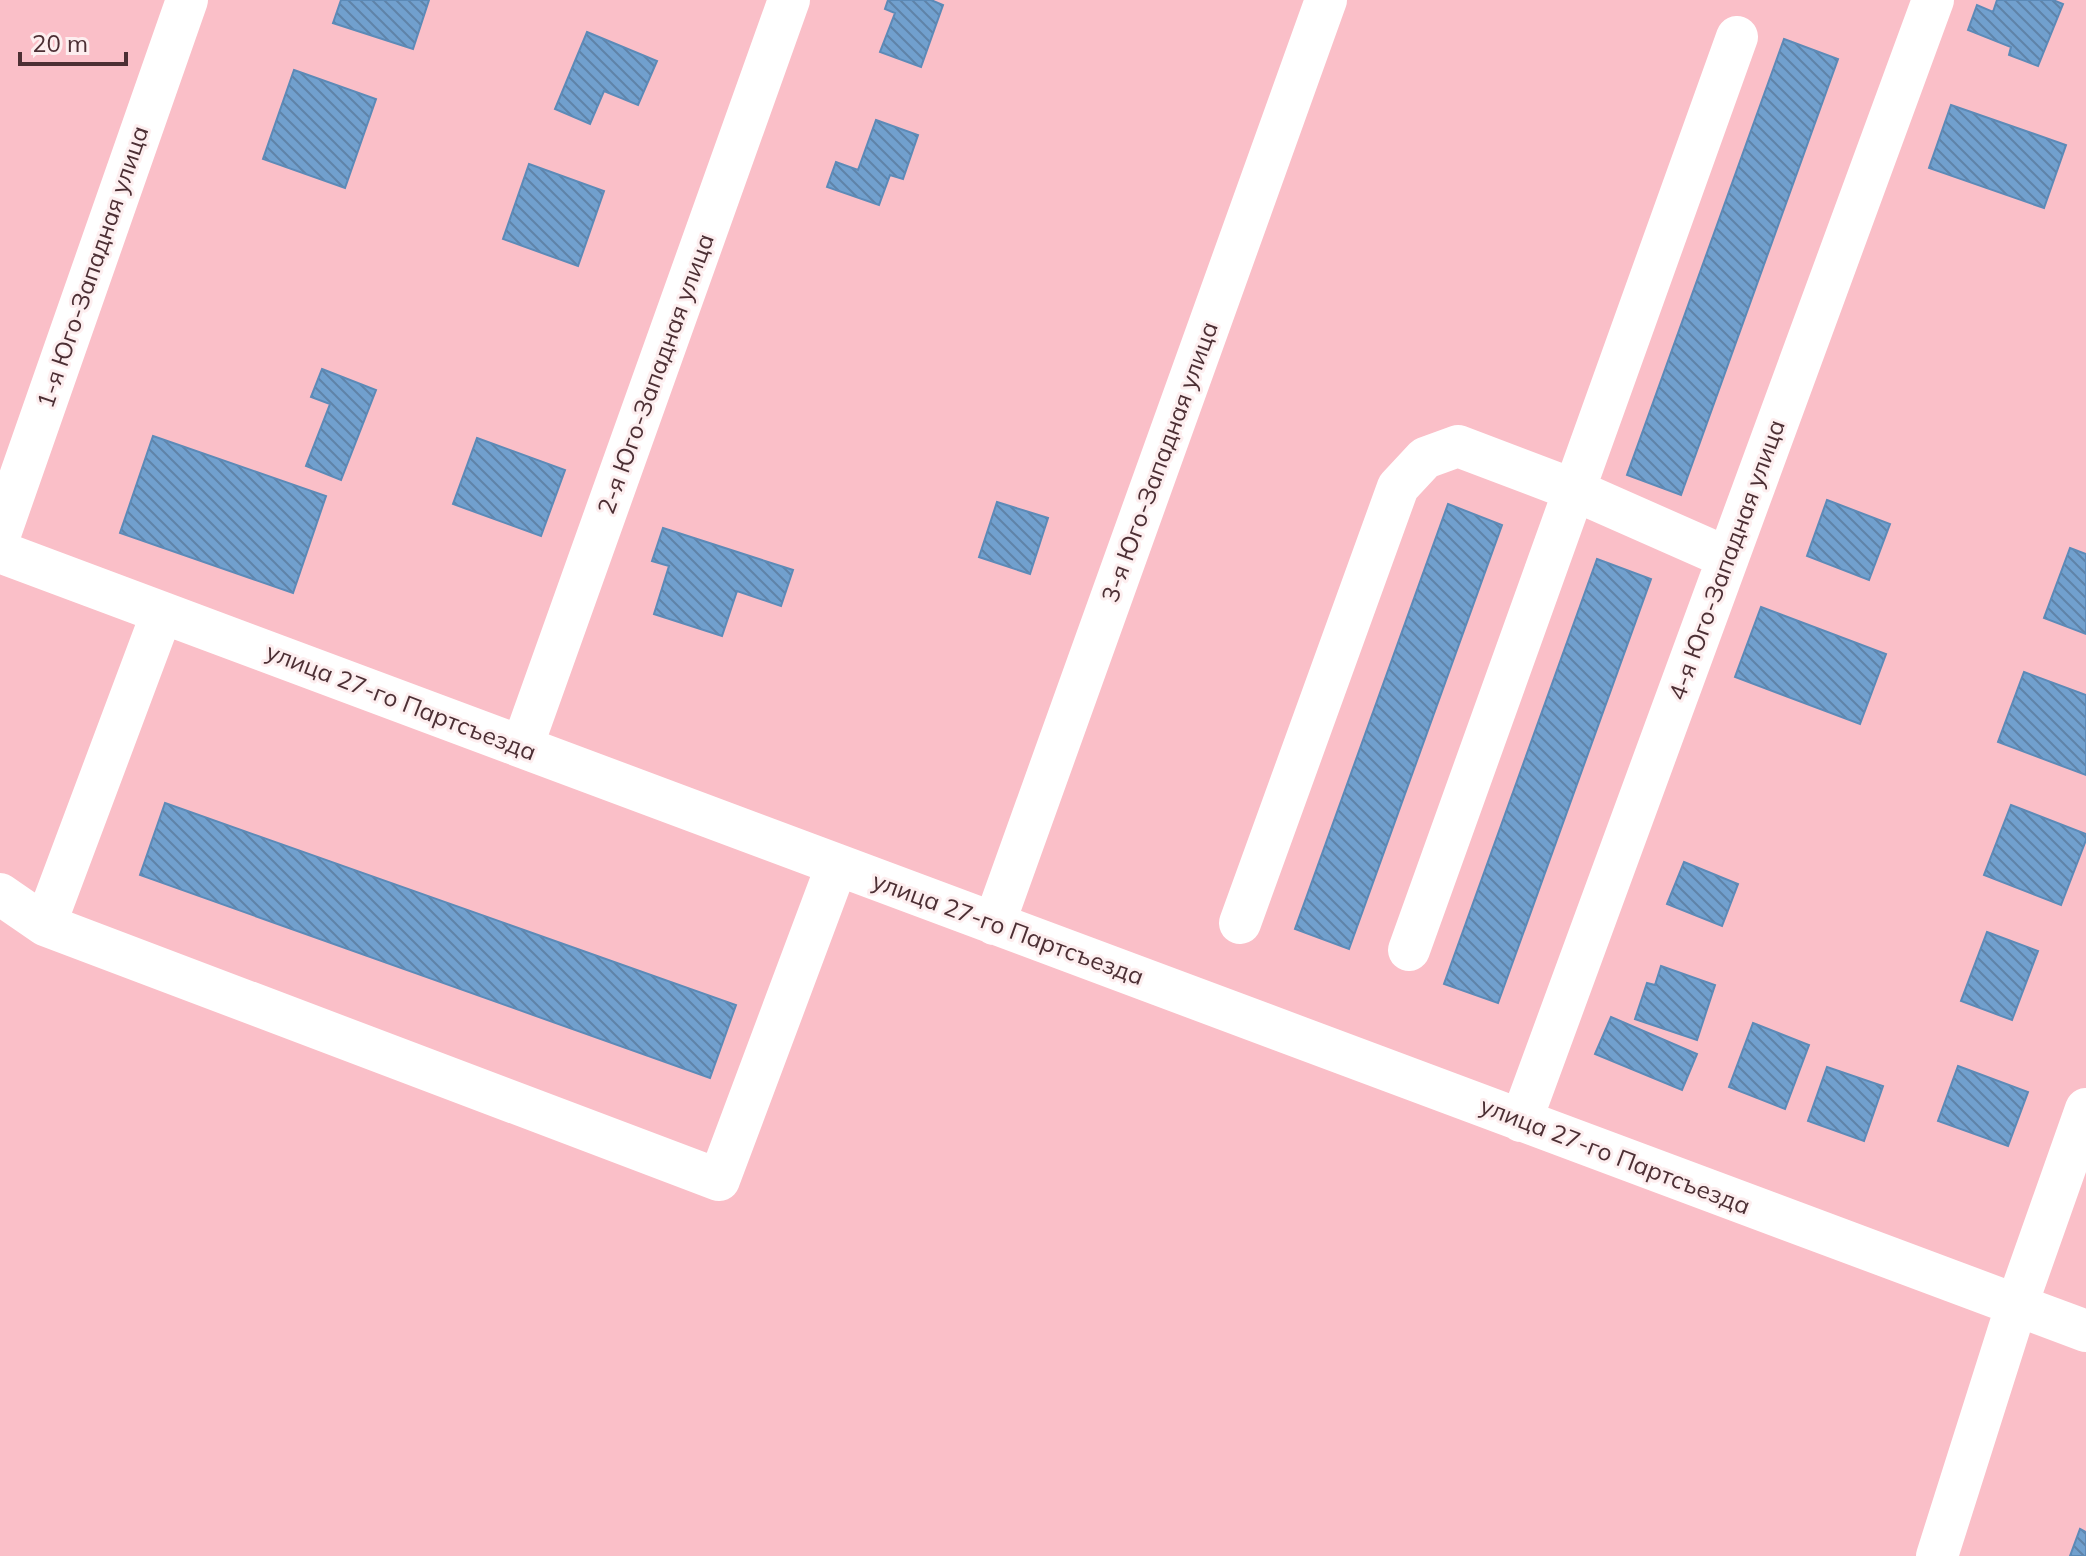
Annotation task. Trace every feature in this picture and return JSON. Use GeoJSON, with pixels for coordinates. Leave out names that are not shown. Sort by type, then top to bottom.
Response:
{"type":"FeatureCollection","features":[{"type":"Feature","properties":{"kind":"street","name":"1-я Юго-Западная улица"},"geometry":{"type":"LineString","coordinates":[[0,534],[187,0]]}},
{"type":"Feature","properties":{"kind":"street","name":"2-я Юго-Западная улица"},"geometry":{"type":"LineString","coordinates":[[522,747],[789,0]]}},
{"type":"Feature","properties":{"kind":"street","name":"3-я Юго-Западная улица"},"geometry":{"type":"LineString","coordinates":[[994,924],[1326,0]]}},
{"type":"Feature","properties":{"kind":"street","name":"4-я Юго-Западная улица"},"geometry":{"type":"LineString","coordinates":[[1521,1121],[1933,0]]}},
{"type":"Feature","properties":{"kind":"street"},"geometry":{"type":"LineString","coordinates":[[1409,950],[1737,37]]}},
{"type":"Feature","properties":{"kind":"street"},"geometry":{"type":"LineString","coordinates":[[1240,923],[1398,487],[1425,458],[1458,446],[1574,490],[1728,558]]}},
{"type":"Feature","properties":{"kind":"street","name":"улица 27-го Партсъезда"},"geometry":{"type":"LineString","coordinates":[[0,552],[2086,1331]]}},
{"type":"Feature","properties":{"kind":"street"},"geometry":{"type":"LineString","coordinates":[[45,925],[162,613]]}},
{"type":"Feature","properties":{"kind":"street"},"geometry":{"type":"LineString","coordinates":[[0,894],[45,925],[719,1180],[837,865]]}},
{"type":"Feature","properties":{"kind":"street"},"geometry":{"type":"LineString","coordinates":[[1937,1556],[2016,1307],[2086,1109]]}},
{"type":"Feature","properties":{"kind":"building"},"geometry":{"type":"Polygon","coordinates":[[[341,0],[429,0],[413,49],[333,23],[341,0]]]}},
{"type":"Feature","properties":{"kind":"building"},"geometry":{"type":"Polygon","coordinates":[[[888,0],[931,0],[943,5],[921,67],[880,52],[895,13],[885,9],[888,0]]]}},
{"type":"Feature","properties":{"kind":"building"},"geometry":{"type":"Polygon","coordinates":[[[1997,0],[2053,0],[2063,4],[2038,66],[2009,55],[2011,47],[1968,30],[1977,5],[1993,12],[1997,0]]]}},
{"type":"Feature","properties":{"kind":"building"},"geometry":{"type":"Polygon","coordinates":[[[587,32],[657,61],[638,105],[604,91],[590,124],[555,109],[587,32]]]}},
{"type":"Feature","properties":{"kind":"building"},"geometry":{"type":"Polygon","coordinates":[[[1784,39],[1838,59],[1681,495],[1627,475],[1784,39]]]}},
{"type":"Feature","properties":{"kind":"building"},"geometry":{"type":"Polygon","coordinates":[[[294,70],[376,99],[345,188],[263,159],[294,70]]]}},
{"type":"Feature","properties":{"kind":"building"},"geometry":{"type":"Polygon","coordinates":[[[1951,105],[2066,145],[2044,208],[1929,168],[1951,105]]]}},
{"type":"Feature","properties":{"kind":"building"},"geometry":{"type":"Polygon","coordinates":[[[876,120],[918,135],[903,179],[890,175],[879,205],[827,187],[836,162],[858,170],[876,120]]]}},
{"type":"Feature","properties":{"kind":"building"},"geometry":{"type":"Polygon","coordinates":[[[529,164],[604,191],[578,266],[503,239],[529,164]]]}},
{"type":"Feature","properties":{"kind":"building"},"geometry":{"type":"Polygon","coordinates":[[[322,369],[376,390],[341,480],[306,466],[330,404],[311,397],[322,369]]]}},
{"type":"Feature","properties":{"kind":"building"},"geometry":{"type":"Polygon","coordinates":[[[153,436],[326,496],[293,593],[120,533],[153,436]]]}},
{"type":"Feature","properties":{"kind":"building"},"geometry":{"type":"Polygon","coordinates":[[[477,438],[565,470],[541,536],[453,504],[477,438]]]}},
{"type":"Feature","properties":{"kind":"building"},"geometry":{"type":"Polygon","coordinates":[[[1827,500],[1890,524],[1869,580],[1807,556],[1827,500]]]}},
{"type":"Feature","properties":{"kind":"building"},"geometry":{"type":"Polygon","coordinates":[[[997,502],[1048,518],[1030,574],[979,557],[997,502]]]}},
{"type":"Feature","properties":{"kind":"building"},"geometry":{"type":"Polygon","coordinates":[[[1448,504],[1502,525],[1349,949],[1295,929],[1448,504]]]}},
{"type":"Feature","properties":{"kind":"building"},"geometry":{"type":"Polygon","coordinates":[[[663,528],[793,570],[781,606],[737,591],[722,636],[654,614],[669,566],[652,561],[663,528]]]}},
{"type":"Feature","properties":{"kind":"building"},"geometry":{"type":"Polygon","coordinates":[[[2070,548],[2086,554],[2086,634],[2044,618],[2070,548]]]}},
{"type":"Feature","properties":{"kind":"building"},"geometry":{"type":"Polygon","coordinates":[[[1597,559],[1651,579],[1498,1003],[1444,984],[1597,559]]]}},
{"type":"Feature","properties":{"kind":"building"},"geometry":{"type":"Polygon","coordinates":[[[1761,607],[1886,654],[1860,724],[1735,677],[1761,607]]]}},
{"type":"Feature","properties":{"kind":"building"},"geometry":{"type":"Polygon","coordinates":[[[2024,672],[2086,695],[2086,775],[1998,742],[2024,672]]]}},
{"type":"Feature","properties":{"kind":"building"},"geometry":{"type":"Polygon","coordinates":[[[165,803],[736,1005],[710,1078],[140,875],[165,803]]]}},
{"type":"Feature","properties":{"kind":"building"},"geometry":{"type":"Polygon","coordinates":[[[2011,805],[2086,834],[2061,905],[1984,875],[2011,805]]]}},
{"type":"Feature","properties":{"kind":"building"},"geometry":{"type":"Polygon","coordinates":[[[1684,862],[1738,884],[1722,926],[1667,904],[1684,862]]]}},
{"type":"Feature","properties":{"kind":"building"},"geometry":{"type":"Polygon","coordinates":[[[1987,932],[2038,951],[2012,1020],[1961,1001],[1987,932]]]}},
{"type":"Feature","properties":{"kind":"building"},"geometry":{"type":"Polygon","coordinates":[[[1661,966],[1715,985],[1697,1040],[1635,1019],[1647,983],[1655,985],[1661,966]]]}},
{"type":"Feature","properties":{"kind":"building"},"geometry":{"type":"Polygon","coordinates":[[[1611,1017],[1697,1054],[1682,1090],[1595,1054],[1611,1017]]]}},
{"type":"Feature","properties":{"kind":"building"},"geometry":{"type":"Polygon","coordinates":[[[1753,1023],[1809,1045],[1785,1109],[1729,1087],[1753,1023]]]}},
{"type":"Feature","properties":{"kind":"building"},"geometry":{"type":"Polygon","coordinates":[[[1958,1066],[2028,1092],[2008,1146],[1938,1121],[1958,1066]]]}},
{"type":"Feature","properties":{"kind":"building"},"geometry":{"type":"Polygon","coordinates":[[[1827,1067],[1883,1086],[1864,1141],[1808,1121],[1827,1067]]]}},
{"type":"Feature","properties":{"kind":"building"},"geometry":{"type":"Polygon","coordinates":[[[2080,1529],[2086,1532],[2086,1556],[2070,1556],[2080,1529]]]}}]}
